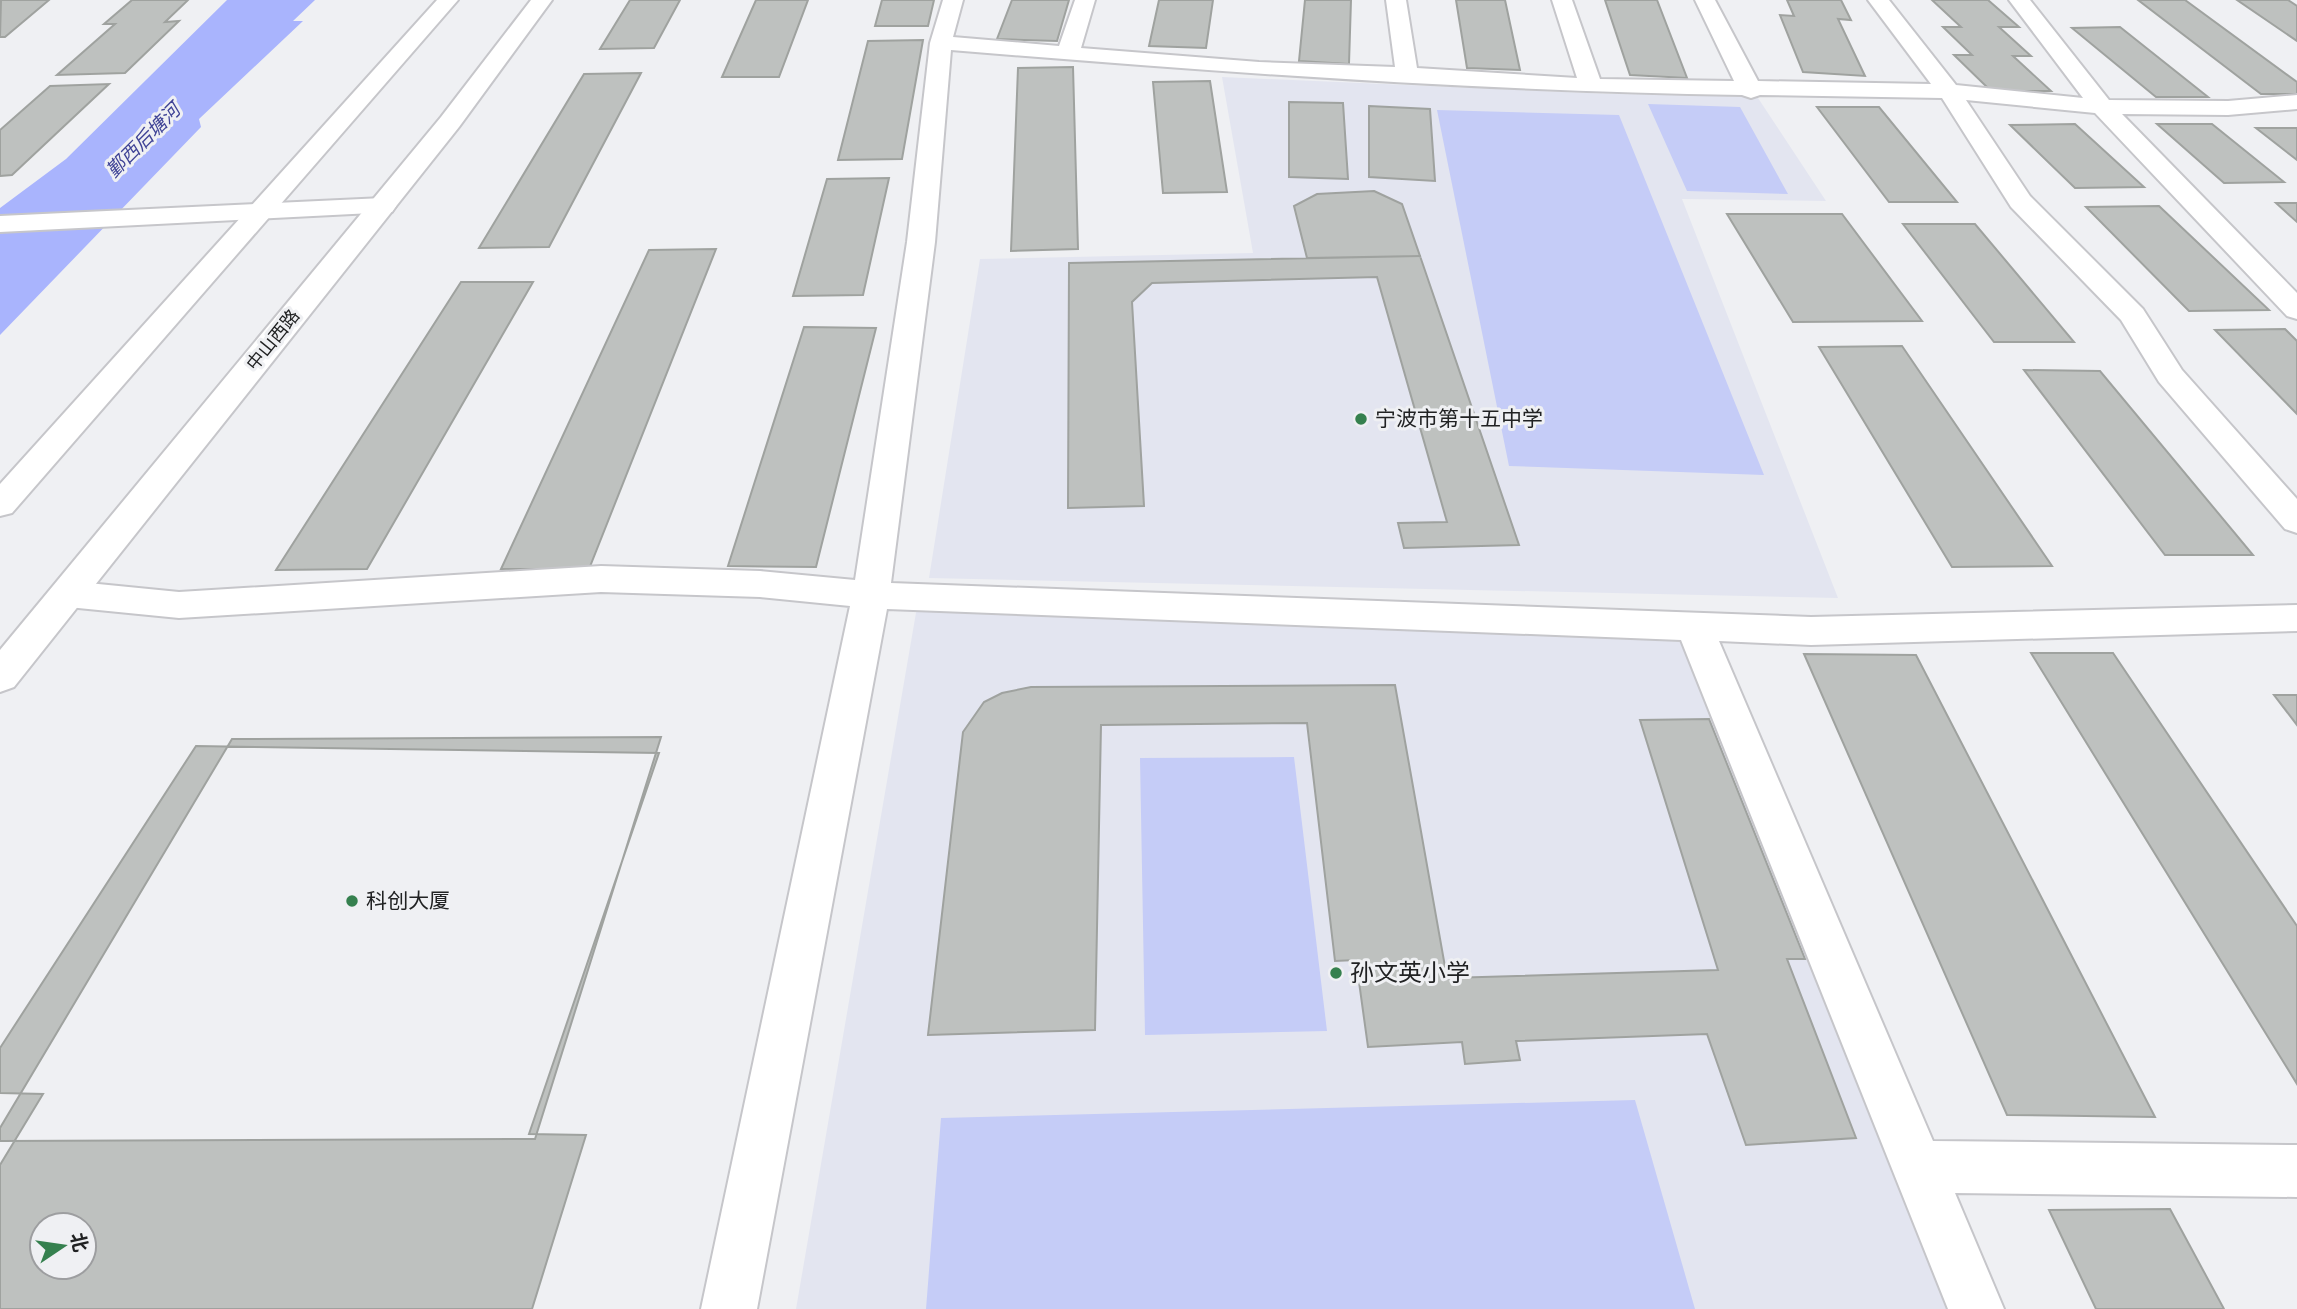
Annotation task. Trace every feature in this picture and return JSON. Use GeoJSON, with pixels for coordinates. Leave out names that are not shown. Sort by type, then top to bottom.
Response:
{"type":"FeatureCollection","features":[{"type":"Feature","properties":{"kind":"street"},"geometry":{"type":"LineString","coordinates":[[0,505],[447,0]]}},
{"type":"Feature","properties":{"kind":"street","name":"中山西路"},"geometry":{"type":"LineString","coordinates":[[0,677],[383,206],[542,0]]}},
{"type":"Feature","properties":{"kind":"street"},"geometry":{"type":"LineString","coordinates":[[729,1309],[871,595],[921,242],[941,43],[953,0]]}},
{"type":"Feature","properties":{"kind":"street"},"geometry":{"type":"LineString","coordinates":[[1068,53],[1085,0]]}},
{"type":"Feature","properties":{"kind":"street"},"geometry":{"type":"LineString","coordinates":[[1396,0],[1406,74]]}},
{"type":"Feature","properties":{"kind":"street"},"geometry":{"type":"LineString","coordinates":[[1562,0],[1591,86]]}},
{"type":"Feature","properties":{"kind":"street"},"geometry":{"type":"LineString","coordinates":[[1704,0],[1751,91]]}},
{"type":"Feature","properties":{"kind":"street"},"geometry":{"type":"LineString","coordinates":[[1878,0],[1949,91],[2020,201],[2133,315],[2170,375],[2297,521]]}},
{"type":"Feature","properties":{"kind":"street"},"geometry":{"type":"LineString","coordinates":[[2019,0],[2102,107],[2297,310]]}},
{"type":"Feature","properties":{"kind":"street"},"geometry":{"type":"LineString","coordinates":[[941,43],[1259,69],[1406,74],[1591,86],[1751,91],[1949,91],[2102,107],[2228,107],[2297,102]]}},
{"type":"Feature","properties":{"kind":"street"},"geometry":{"type":"LineString","coordinates":[[0,224],[383,206]]}},
{"type":"Feature","properties":{"kind":"street"},"geometry":{"type":"LineString","coordinates":[[68,594],[178,605],[601,579],[760,584],[871,595],[1811,631],[2297,618]]}},
{"type":"Feature","properties":{"kind":"street"},"geometry":{"type":"LineString","coordinates":[[1695,628],[1976,1309]]}},
{"type":"Feature","properties":{"kind":"street"},"geometry":{"type":"LineString","coordinates":[[1917,1167],[2297,1171]]}},
{"type":"Feature","properties":{"kind":"shaded area","name":"宁波市第十五中学"},"geometry":{"type":"Polygon","coordinates":[[[1222,77],[1611,94],[1756,95],[1826,201],[1682,199],[1838,598],[929,578],[980,259],[1253,253],[1222,77]]]}},
{"type":"Feature","properties":{"kind":"shaded area"},"geometry":{"type":"Polygon","coordinates":[[[1648,104],[1740,107],[1788,194],[1687,191],[1648,104]]]}},
{"type":"Feature","properties":{"kind":"shaded area"},"geometry":{"type":"Polygon","coordinates":[[[1437,110],[1619,115],[1764,475],[1509,466],[1437,110]]]}},
{"type":"Feature","properties":{"kind":"shaded area","name":"孙文英小学"},"geometry":{"type":"Polygon","coordinates":[[[917,607],[1682,637],[1953,1309],[796,1309],[917,607]]]}},
{"type":"Feature","properties":{"kind":"shaded area"},"geometry":{"type":"Polygon","coordinates":[[[1294,757],[1327,1031],[1145,1035],[1140,758],[1294,757]]]}},
{"type":"Feature","properties":{"kind":"shaded area"},"geometry":{"type":"Polygon","coordinates":[[[1635,1100],[1695,1309],[926,1309],[941,1118],[1635,1100]]]}},
{"type":"Feature","properties":{"kind":"water","name":"鄞西后塘河"},"geometry":{"type":"Polygon","coordinates":[[[227,0],[315,0],[293,21],[303,21],[199,119],[201,127],[0,335],[0,208],[66,159],[227,0]]]}},
{"type":"Feature","properties":{"kind":"building"},"geometry":{"type":"Polygon","coordinates":[[[1,0],[49,0],[5,37],[0,37],[1,0]]]}},
{"type":"Feature","properties":{"kind":"building"},"geometry":{"type":"Polygon","coordinates":[[[132,0],[188,0],[165,22],[179,21],[125,73],[57,75],[115,24],[104,24],[132,0]]]}},
{"type":"Feature","properties":{"kind":"building"},"geometry":{"type":"Polygon","coordinates":[[[630,0],[680,0],[654,48],[600,49],[630,0]]]}},
{"type":"Feature","properties":{"kind":"building"},"geometry":{"type":"Polygon","coordinates":[[[756,0],[808,0],[779,77],[722,77],[756,0]]]}},
{"type":"Feature","properties":{"kind":"building"},"geometry":{"type":"Polygon","coordinates":[[[882,0],[934,0],[928,26],[875,26],[882,0]]]}},
{"type":"Feature","properties":{"kind":"building"},"geometry":{"type":"Polygon","coordinates":[[[1012,0],[1069,0],[1057,41],[997,39],[1012,0]]]}},
{"type":"Feature","properties":{"kind":"building"},"geometry":{"type":"Polygon","coordinates":[[[1159,0],[1213,0],[1206,48],[1149,46],[1159,0]]]}},
{"type":"Feature","properties":{"kind":"building"},"geometry":{"type":"Polygon","coordinates":[[[1305,0],[1351,0],[1349,64],[1299,61],[1305,0]]]}},
{"type":"Feature","properties":{"kind":"building"},"geometry":{"type":"Polygon","coordinates":[[[1456,0],[1505,0],[1520,70],[1467,68],[1456,0]]]}},
{"type":"Feature","properties":{"kind":"building"},"geometry":{"type":"Polygon","coordinates":[[[1605,0],[1657,0],[1687,78],[1630,75],[1605,0]]]}},
{"type":"Feature","properties":{"kind":"building"},"geometry":{"type":"Polygon","coordinates":[[[1787,0],[1841,0],[1851,20],[1838,19],[1865,76],[1803,72],[1780,15],[1794,16],[1787,0]]]}},
{"type":"Feature","properties":{"kind":"building"},"geometry":{"type":"Polygon","coordinates":[[[1932,0],[1988,0],[2019,27],[1999,27],[2031,56],[2013,56],[2051,91],[1991,91],[1954,55],[1972,55],[1943,27],[1961,27],[1932,0]]]}},
{"type":"Feature","properties":{"kind":"building"},"geometry":{"type":"Polygon","coordinates":[[[2138,0],[2185,0],[2297,82],[2297,94],[2261,94],[2138,0]]]}},
{"type":"Feature","properties":{"kind":"building"},"geometry":{"type":"Polygon","coordinates":[[[2237,0],[2288,0],[2297,6],[2297,41],[2237,0]]]}},
{"type":"Feature","properties":{"kind":"building"},"geometry":{"type":"Polygon","coordinates":[[[2120,27],[2208,97],[2156,97],[2072,28],[2120,27]]]}},
{"type":"Feature","properties":{"kind":"building"},"geometry":{"type":"Polygon","coordinates":[[[923,40],[902,159],[838,160],[868,41],[923,40]]]}},
{"type":"Feature","properties":{"kind":"building"},"geometry":{"type":"Polygon","coordinates":[[[1073,67],[1078,249],[1011,251],[1018,68],[1073,67]]]}},
{"type":"Feature","properties":{"kind":"building"},"geometry":{"type":"Polygon","coordinates":[[[641,73],[549,247],[479,248],[584,74],[641,73]]]}},
{"type":"Feature","properties":{"kind":"building"},"geometry":{"type":"Polygon","coordinates":[[[1210,81],[1227,192],[1163,193],[1153,82],[1210,81]]]}},
{"type":"Feature","properties":{"kind":"building"},"geometry":{"type":"Polygon","coordinates":[[[109,84],[12,175],[0,176],[0,130],[50,86],[109,84]]]}},
{"type":"Feature","properties":{"kind":"building"},"geometry":{"type":"Polygon","coordinates":[[[1289,102],[1343,103],[1348,179],[1289,177],[1289,102]]]}},
{"type":"Feature","properties":{"kind":"building"},"geometry":{"type":"Polygon","coordinates":[[[1369,106],[1430,109],[1435,181],[1369,177],[1369,106]]]}},
{"type":"Feature","properties":{"kind":"building"},"geometry":{"type":"Polygon","coordinates":[[[1817,107],[1879,107],[1957,202],[1889,202],[1817,107]]]}},
{"type":"Feature","properties":{"kind":"building"},"geometry":{"type":"Polygon","coordinates":[[[2075,124],[2144,187],[2075,188],[2010,125],[2075,124]]]}},
{"type":"Feature","properties":{"kind":"building"},"geometry":{"type":"Polygon","coordinates":[[[2157,124],[2212,124],[2284,182],[2224,183],[2157,124]]]}},
{"type":"Feature","properties":{"kind":"building"},"geometry":{"type":"Polygon","coordinates":[[[2256,128],[2297,128],[2297,160],[2256,128]]]}},
{"type":"Feature","properties":{"kind":"building"},"geometry":{"type":"Polygon","coordinates":[[[889,178],[863,295],[793,296],[827,179],[889,178]]]}},
{"type":"Feature","properties":{"kind":"building"},"geometry":{"type":"Polygon","coordinates":[[[1374,191],[1402,204],[1420,256],[1307,258],[1294,206],[1317,194],[1374,191]]]}},
{"type":"Feature","properties":{"kind":"building"},"geometry":{"type":"Polygon","coordinates":[[[2276,203],[2297,203],[2297,222],[2276,203]]]}},
{"type":"Feature","properties":{"kind":"building"},"geometry":{"type":"Polygon","coordinates":[[[2159,206],[2269,310],[2189,311],[2086,207],[2159,206]]]}},
{"type":"Feature","properties":{"kind":"building"},"geometry":{"type":"Polygon","coordinates":[[[1727,214],[1842,214],[1922,321],[1793,322],[1727,214]]]}},
{"type":"Feature","properties":{"kind":"building"},"geometry":{"type":"Polygon","coordinates":[[[1903,224],[1975,224],[2074,342],[1994,342],[1903,224]]]}},
{"type":"Feature","properties":{"kind":"building"},"geometry":{"type":"Polygon","coordinates":[[[716,249],[589,569],[501,569],[649,250],[716,249]]]}},
{"type":"Feature","properties":{"kind":"building"},"geometry":{"type":"Polygon","coordinates":[[[1420,256],[1519,545],[1404,548],[1398,523],[1447,522],[1377,277],[1152,283],[1132,302],[1144,506],[1068,508],[1069,263],[1420,256]]]}},
{"type":"Feature","properties":{"kind":"building"},"geometry":{"type":"Polygon","coordinates":[[[461,282],[533,282],[367,569],[276,570],[461,282]]]}},
{"type":"Feature","properties":{"kind":"building"},"geometry":{"type":"Polygon","coordinates":[[[804,327],[876,328],[816,567],[728,566],[804,327]]]}},
{"type":"Feature","properties":{"kind":"building"},"geometry":{"type":"Polygon","coordinates":[[[2285,329],[2297,341],[2297,414],[2215,330],[2285,329]]]}},
{"type":"Feature","properties":{"kind":"building"},"geometry":{"type":"Polygon","coordinates":[[[1902,346],[2052,566],[1952,567],[1819,347],[1902,346]]]}},
{"type":"Feature","properties":{"kind":"building"},"geometry":{"type":"Polygon","coordinates":[[[2024,370],[2100,371],[2253,555],[2165,555],[2024,370]]]}},
{"type":"Feature","properties":{"kind":"building"},"geometry":{"type":"Polygon","coordinates":[[[2031,653],[2113,653],[2297,926],[2297,1084],[2031,653]]]}},
{"type":"Feature","properties":{"kind":"building"},"geometry":{"type":"Polygon","coordinates":[[[1804,654],[1916,655],[2155,1117],[2007,1115],[1804,654]]]}},
{"type":"Feature","properties":{"kind":"building"},"geometry":{"type":"Polygon","coordinates":[[[1395,685],[1447,978],[1718,970],[1640,720],[1709,719],[1805,959],[1787,959],[1856,1138],[1746,1145],[1707,1034],[1516,1041],[1520,1060],[1465,1064],[1462,1042],[1368,1047],[1356,960],[1335,961],[1307,723],[1101,725],[1095,1030],[928,1035],[963,732],[984,702],[1002,693],[1031,687],[1395,685]]]}},
{"type":"Feature","properties":{"kind":"building"},"geometry":{"type":"Polygon","coordinates":[[[2274,695],[2297,695],[2297,725],[2274,695]]]}},
{"type":"Feature","properties":{"kind":"building","name":"科创大厦"},"geometry":{"type":"Polygon","coordinates":[[[661,737],[535,1139],[0,1141],[0,1128],[232,739],[661,737]]]}},
{"type":"Feature","properties":{"kind":"building","name":"科创大厦"},"geometry":{"type":"Polygon","coordinates":[[[196,746],[659,753],[529,1134],[586,1135],[532,1309],[0,1309],[0,1165],[43,1094],[0,1093],[0,1048],[196,746]]]}},
{"type":"Feature","properties":{"kind":"building"},"geometry":{"type":"Polygon","coordinates":[[[2170,1209],[2224,1309],[2096,1309],[2049,1210],[2170,1209]]]}},
{"type":"Feature","properties":{"kind":"place","name":"宁波市第十五中学"},"geometry":{"type":"Point","coordinates":[1361,419]}},
{"type":"Feature","properties":{"kind":"place","name":"科创大厦"},"geometry":{"type":"Point","coordinates":[352,901]}},
{"type":"Feature","properties":{"kind":"place","name":"孙文英小学"},"geometry":{"type":"Point","coordinates":[1336,973]}}]}
